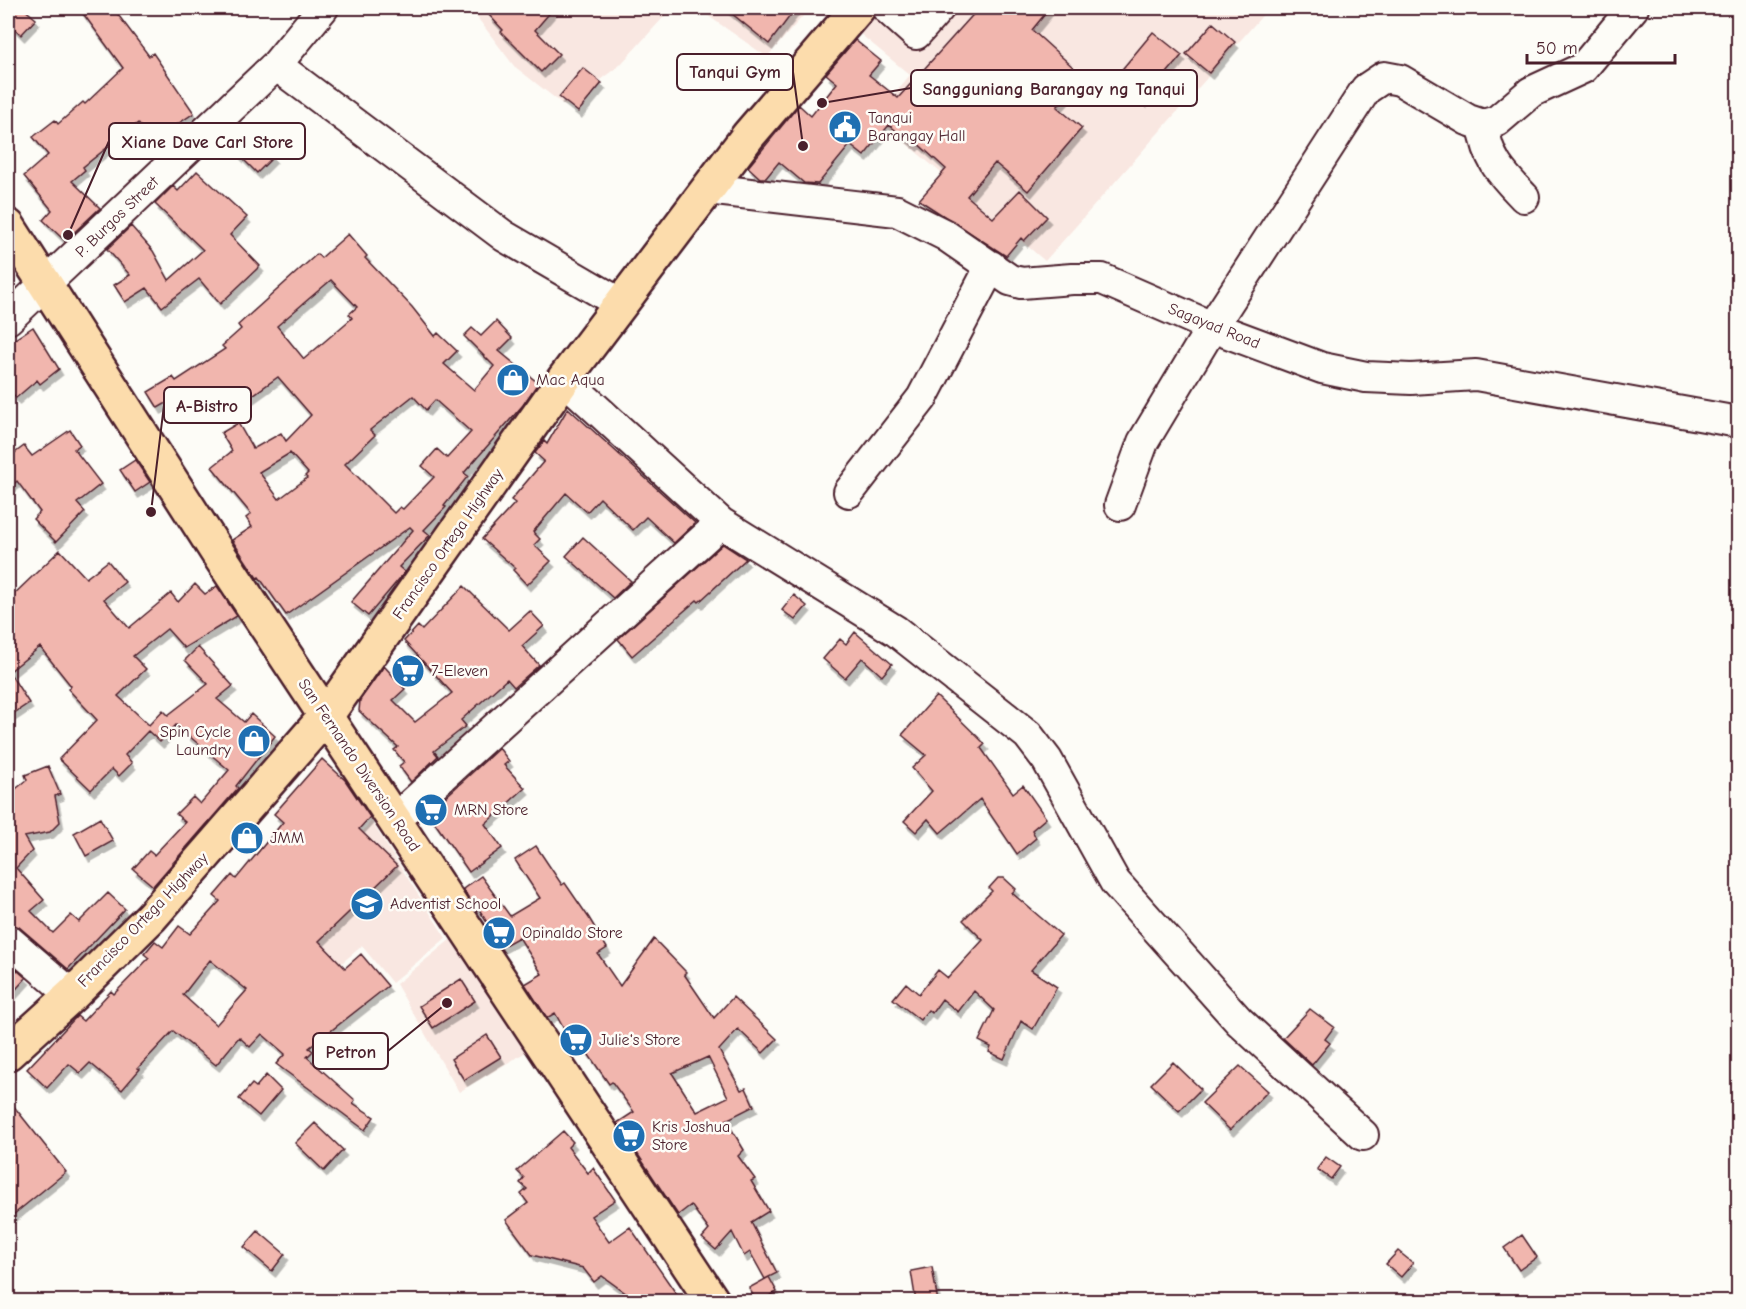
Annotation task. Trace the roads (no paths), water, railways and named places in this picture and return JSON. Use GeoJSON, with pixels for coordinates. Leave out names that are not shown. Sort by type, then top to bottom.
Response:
{"type":"FeatureCollection","features":[{"type":"Feature","properties":{"kind":"main road","name":"Francisco Ortega Highway"},"geometry":{"type":"LineString","coordinates":[[8,1053],[72,995],[151,917],[326,716],[564,379],[748,136],[858,8]]}},
{"type":"Feature","properties":{"kind":"main road","name":"San Fernando Diversion Road"},"geometry":{"type":"LineString","coordinates":[[8,226],[219,555],[713,1302]]}},
{"type":"Feature","properties":{"kind":"street","name":"P. Burgos Street"},"geometry":{"type":"LineString","coordinates":[[8,319],[276,65],[323,8]]}},
{"type":"Feature","properties":{"kind":"street"},"geometry":{"type":"LineString","coordinates":[[887,8],[916,34],[939,8]]}},
{"type":"Feature","properties":{"kind":"street"},"geometry":{"type":"LineString","coordinates":[[1120,506],[1143,442],[1212,327],[1366,89],[1384,77],[1400,80],[1468,120],[1483,125],[1497,121],[1531,92],[1583,68],[1633,8]]}},
{"type":"Feature","properties":{"kind":"street"},"geometry":{"type":"LineString","coordinates":[[276,65],[504,236],[621,304]]}},
{"type":"Feature","properties":{"kind":"street"},"geometry":{"type":"LineString","coordinates":[[1483,125],[1487,150],[1493,161],[1524,197]]}},
{"type":"Feature","properties":{"kind":"street","name":"Sagayad Road"},"geometry":{"type":"LineString","coordinates":[[707,189],[897,211],[945,235],[1010,280],[1021,283],[1102,279],[1212,327],[1322,369],[1366,377],[1411,379],[1476,375],[1738,422]]}},
{"type":"Feature","properties":{"kind":"street"},"geometry":{"type":"LineString","coordinates":[[849,492],[922,398],[991,266]]}},
{"type":"Feature","properties":{"kind":"street"},"geometry":{"type":"LineString","coordinates":[[564,379],[721,523],[896,631],[1028,735],[1047,760],[1115,882],[1239,1021],[1363,1136]]}},
{"type":"Feature","properties":{"kind":"street"},"geometry":{"type":"LineString","coordinates":[[395,819],[721,523]]}},
{"type":"Feature","properties":{"kind":"street"},"geometry":{"type":"LineString","coordinates":[[8,940],[72,995]]}},
{"type":"Feature","properties":{"kind":"place","name":"Sangguniang Barangay ng Tanqui"},"geometry":{"type":"Point","coordinates":[822,103]}},
{"type":"Feature","properties":{"kind":"place","name":"Tanqui Barangay Hall"},"geometry":{"type":"Point","coordinates":[845,127]}},
{"type":"Feature","properties":{"kind":"place","name":"Tanqui Gym"},"geometry":{"type":"Point","coordinates":[803,146]}},
{"type":"Feature","properties":{"kind":"place","name":"Xiane Dave Carl Store"},"geometry":{"type":"Point","coordinates":[68,235]}},
{"type":"Feature","properties":{"kind":"place","name":"Mac Aqua"},"geometry":{"type":"Point","coordinates":[513,380]}},
{"type":"Feature","properties":{"kind":"place","name":"A-Bistro"},"geometry":{"type":"Point","coordinates":[151,512]}},
{"type":"Feature","properties":{"kind":"place","name":"7-Eleven"},"geometry":{"type":"Point","coordinates":[408,671]}},
{"type":"Feature","properties":{"kind":"place","name":"Spin Cycle Laundry"},"geometry":{"type":"Point","coordinates":[254,741]}},
{"type":"Feature","properties":{"kind":"place","name":"MRN Store"},"geometry":{"type":"Point","coordinates":[431,810]}},
{"type":"Feature","properties":{"kind":"place","name":"JMM"},"geometry":{"type":"Point","coordinates":[247,838]}},
{"type":"Feature","properties":{"kind":"place","name":"Adventist School"},"geometry":{"type":"Point","coordinates":[367,904]}},
{"type":"Feature","properties":{"kind":"place","name":"Opinaldo Store"},"geometry":{"type":"Point","coordinates":[499,933]}},
{"type":"Feature","properties":{"kind":"place","name":"Petron"},"geometry":{"type":"Point","coordinates":[447,1003]}},
{"type":"Feature","properties":{"kind":"place","name":"Julie's Store"},"geometry":{"type":"Point","coordinates":[576,1040]}},
{"type":"Feature","properties":{"kind":"place","name":"Kris Joshua Store"},"geometry":{"type":"Point","coordinates":[629,1136]}}]}
